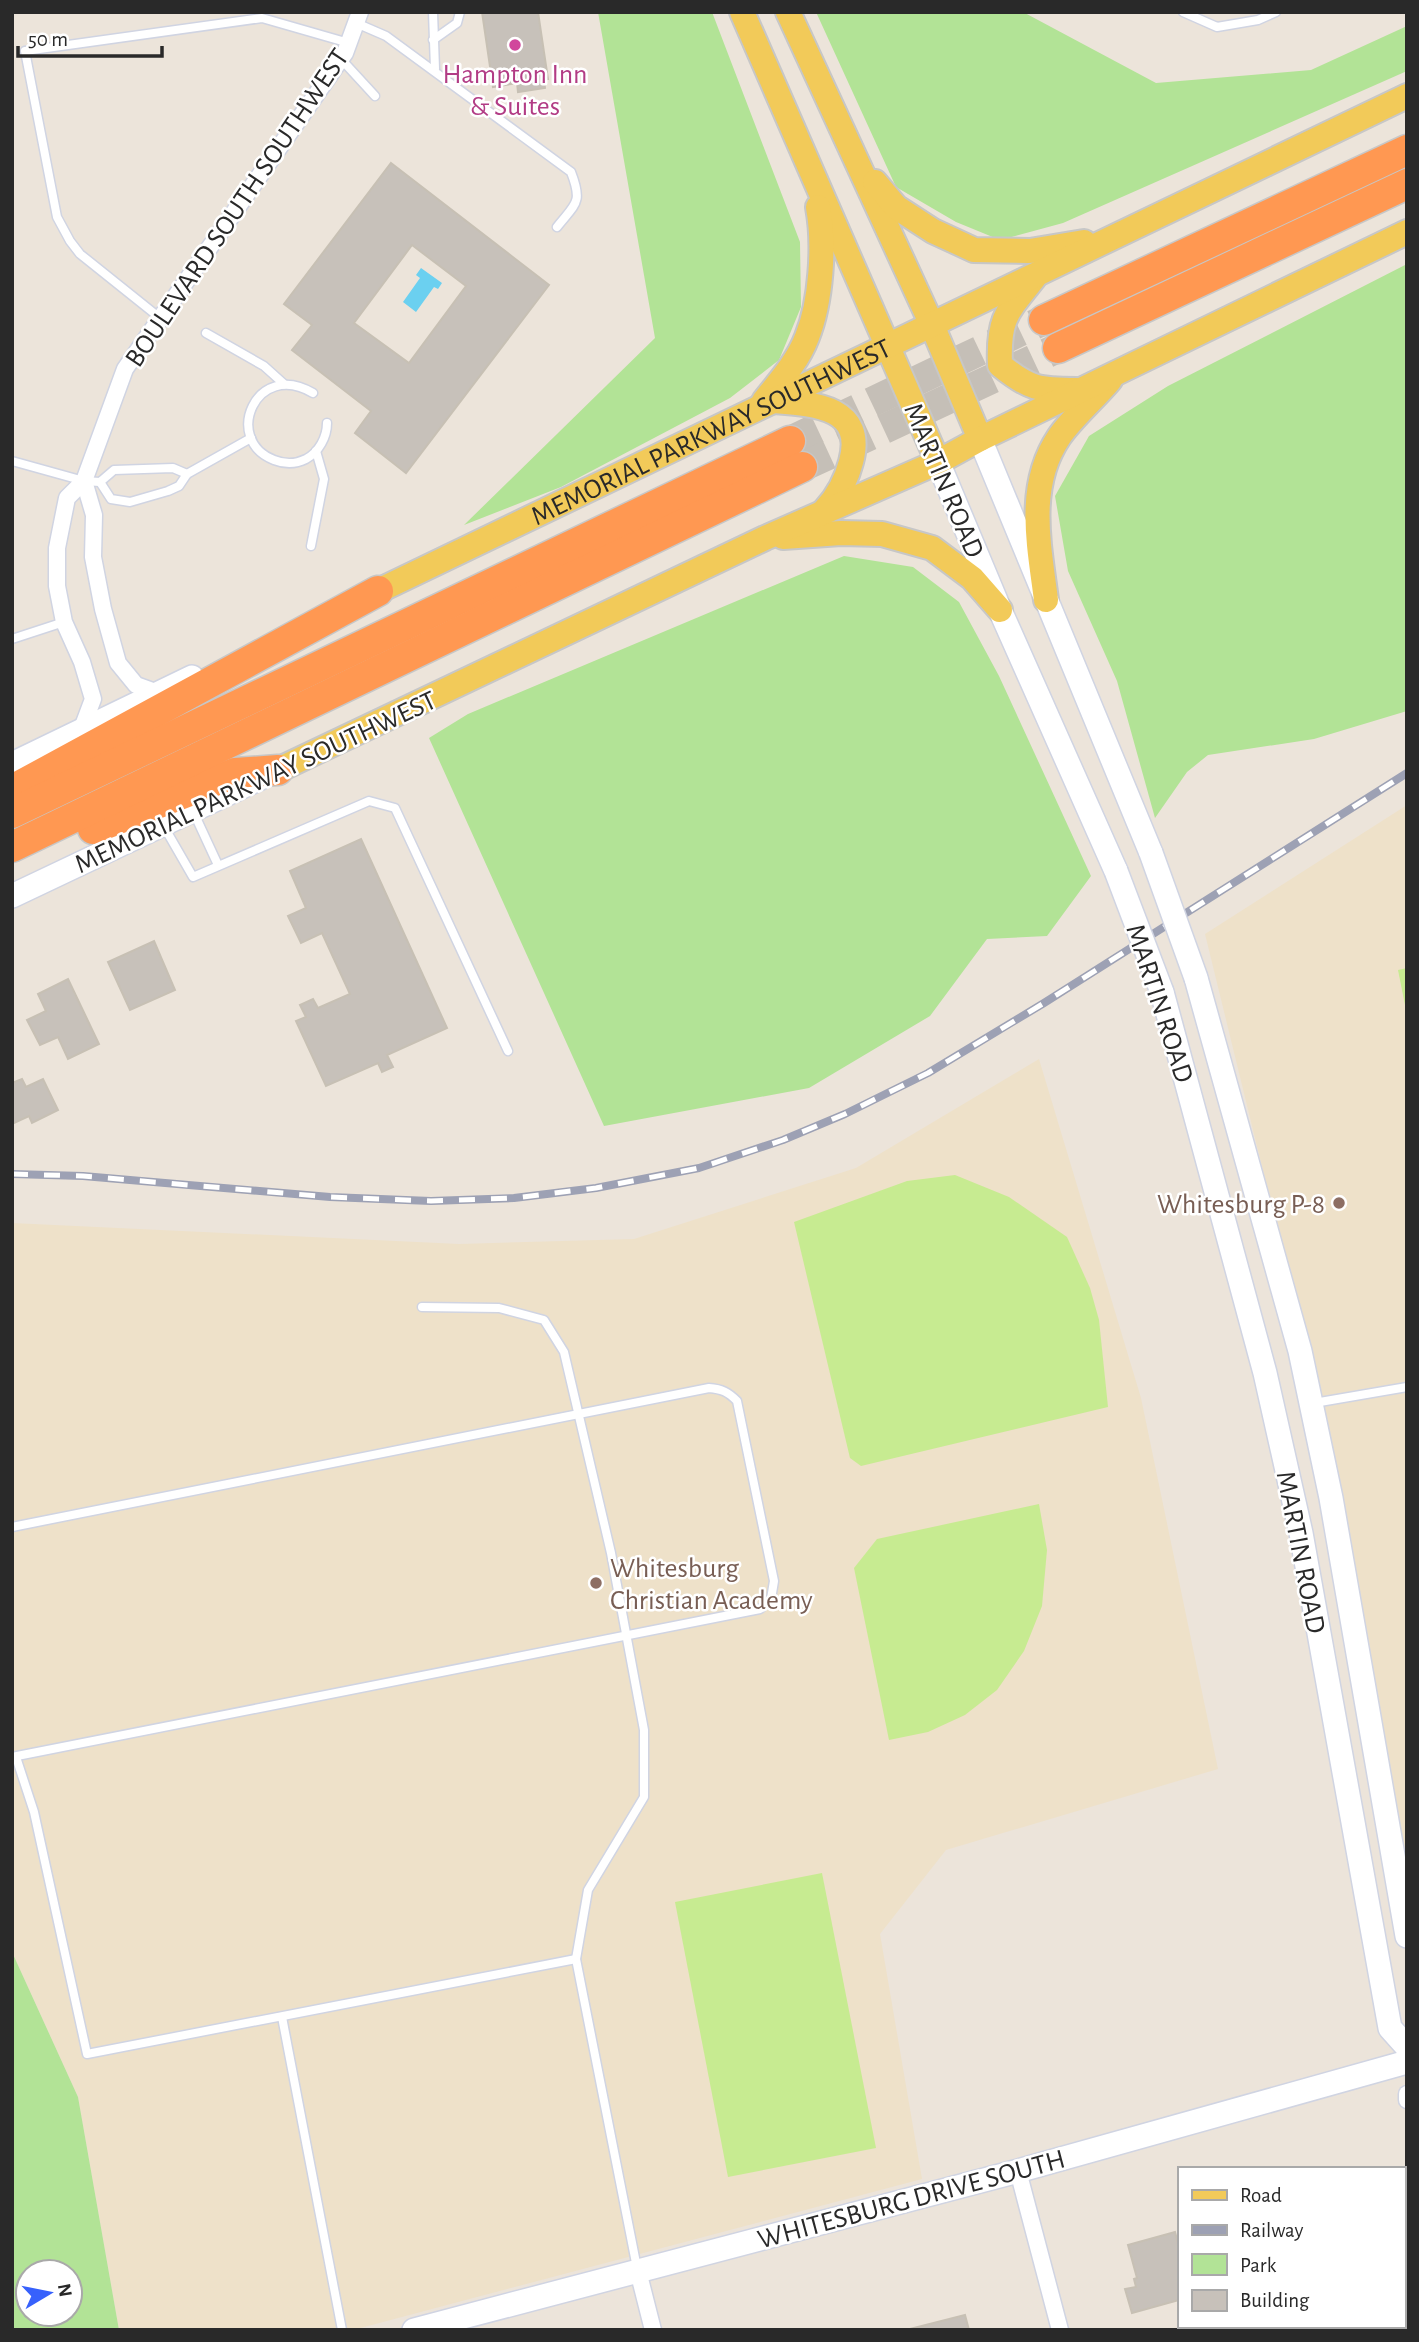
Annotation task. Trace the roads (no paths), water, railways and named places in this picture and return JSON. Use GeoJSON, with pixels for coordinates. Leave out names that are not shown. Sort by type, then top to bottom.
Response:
{"type":"FeatureCollection","features":[{"type":"Feature","properties":{"kind":"highway"},"geometry":{"type":"LineString","coordinates":[[1044,320],[1407,150]]}},
{"type":"Feature","properties":{"kind":"highway"},"geometry":{"type":"LineString","coordinates":[[1058,348],[1407,184]]}},
{"type":"Feature","properties":{"kind":"highway","name":"MEMORIAL PARKWAY SOUTHWEST"},"geometry":{"type":"LineString","coordinates":[[12,813],[796,454],[12,847]]}},
{"type":"Feature","properties":{"kind":"highway"},"geometry":{"type":"LineString","coordinates":[[12,790],[378,591]]}},
{"type":"Feature","properties":{"kind":"highway"},"geometry":{"type":"LineString","coordinates":[[12,864],[64,840],[235,773],[278,769]]}},
{"type":"Feature","properties":{"kind":"main road","name":"MARTIN ROAD"},"geometry":{"type":"LineString","coordinates":[[742,12],[1000,610],[1116,871],[1162,992],[1265,1373],[1301,1533],[1390,2028],[1407,2047]]}},
{"type":"Feature","properties":{"kind":"main road","name":"MARTIN ROAD"},"geometry":{"type":"LineString","coordinates":[[788,12],[932,325],[1151,853],[1196,978],[1300,1351],[1331,1498],[1407,1936]]}},
{"type":"Feature","properties":{"kind":"main road","name":"MEMORIAL PARKWAY SOUTHWEST"},"geometry":{"type":"LineString","coordinates":[[12,764],[1407,96]]}},
{"type":"Feature","properties":{"kind":"main road"},"geometry":{"type":"LineString","coordinates":[[855,157],[896,207],[933,231],[974,250],[1030,251],[1116,236]]}},
{"type":"Feature","properties":{"kind":"main road"},"geometry":{"type":"LineString","coordinates":[[765,405],[807,338],[817,300],[822,231],[812,172]]}},
{"type":"Feature","properties":{"kind":"main road","name":"MEMORIAL PARKWAY SOUTHWEST"},"geometry":{"type":"LineString","coordinates":[[12,896],[765,538],[938,462],[980,439],[1407,232]]}},
{"type":"Feature","properties":{"kind":"main road"},"geometry":{"type":"LineString","coordinates":[[1036,275],[1004,318],[999,337],[1000,365],[1019,381],[1043,390],[1081,390]]}},
{"type":"Feature","properties":{"kind":"main road"},"geometry":{"type":"LineString","coordinates":[[1046,600],[1037,526],[1041,471],[1060,436],[1116,373]]}},
{"type":"Feature","properties":{"kind":"main road"},"geometry":{"type":"LineString","coordinates":[[765,405],[811,404],[832,411],[846,421],[853,433],[853,454],[847,475],[836,499],[822,513]]}},
{"type":"Feature","properties":{"kind":"main road"},"geometry":{"type":"LineString","coordinates":[[765,538],[841,533],[882,534],[932,548],[972,578],[1000,610]]}},
{"type":"Feature","properties":{"kind":"main road","name":"WHITESBURG DRIVE SOUTH"},"geometry":{"type":"LineString","coordinates":[[414,2330],[1017,2171],[1407,2062]]}},
{"type":"Feature","properties":{"kind":"street","name":"BOULEVARD SOUTH SOUTHWEST"},"geometry":{"type":"LineString","coordinates":[[81,731],[93,699],[82,662],[64,622],[57,586],[57,548],[67,498],[92,482],[125,369],[341,59],[358,18]]}},
{"type":"Feature","properties":{"kind":"street"},"geometry":{"type":"LineString","coordinates":[[92,482],[93,557],[103,609],[118,663],[136,685],[158,693]]}},
{"type":"Feature","properties":{"kind":"street"},"geometry":{"type":"LineString","coordinates":[[1407,2094],[1407,2100]]}},
{"type":"Feature","properties":{"kind":"street"},"geometry":{"type":"LineString","coordinates":[[1017,2171],[1060,2330]]}},
{"type":"Feature","properties":{"kind":"street"},"geometry":{"type":"LineString","coordinates":[[638,2271],[653,2330]]}},
{"type":"Feature","properties":{"kind":"lane"},"geometry":{"type":"LineString","coordinates":[[433,12],[435,69]]}},
{"type":"Feature","properties":{"kind":"lane"},"geometry":{"type":"LineString","coordinates":[[433,40],[457,23],[460,12]]}},
{"type":"Feature","properties":{"kind":"lane"},"geometry":{"type":"LineString","coordinates":[[1183,12],[1217,27],[1258,20],[1276,12]]}},
{"type":"Feature","properties":{"kind":"lane"},"geometry":{"type":"LineString","coordinates":[[160,318],[80,254],[57,217],[25,51],[262,18],[349,43]]}},
{"type":"Feature","properties":{"kind":"lane"},"geometry":{"type":"LineString","coordinates":[[358,18],[435,69],[571,172],[579,192],[577,202],[557,227]]}},
{"type":"Feature","properties":{"kind":"lane"},"geometry":{"type":"LineString","coordinates":[[341,59],[375,96]]}},
{"type":"Feature","properties":{"kind":"lane"},"geometry":{"type":"LineString","coordinates":[[206,333],[264,366],[285,384]]}},
{"type":"Feature","properties":{"kind":"lane"},"geometry":{"type":"LineString","coordinates":[[313,393],[301,386],[285,384],[264,391],[249,412],[251,438],[257,449],[267,458],[280,463],[293,463],[306,459],[316,451],[324,440],[327,423]]}},
{"type":"Feature","properties":{"kind":"lane"},"geometry":{"type":"LineString","coordinates":[[12,461],[92,482],[111,499],[130,502],[179,486],[187,474],[251,438]]}},
{"type":"Feature","properties":{"kind":"lane"},"geometry":{"type":"LineString","coordinates":[[311,546],[324,479],[316,451]]}},
{"type":"Feature","properties":{"kind":"lane"},"geometry":{"type":"LineString","coordinates":[[92,482],[114,470],[173,468],[187,474]]}},
{"type":"Feature","properties":{"kind":"lane"},"geometry":{"type":"LineString","coordinates":[[12,639],[64,622]]}},
{"type":"Feature","properties":{"kind":"lane"},"geometry":{"type":"LineString","coordinates":[[163,825],[193,877],[369,801],[395,808],[508,1051]]}},
{"type":"Feature","properties":{"kind":"lane"},"geometry":{"type":"LineString","coordinates":[[193,811],[218,865]]}},
{"type":"Feature","properties":{"kind":"lane"},"geometry":{"type":"LineString","coordinates":[[422,1307],[499,1308],[544,1320],[564,1352],[611,1553],[644,1730],[644,1797],[588,1890],[576,1959],[638,2271]]}},
{"type":"Feature","properties":{"kind":"lane"},"geometry":{"type":"LineString","coordinates":[[1311,1403],[1407,1387]]}},
{"type":"Feature","properties":{"kind":"lane"},"geometry":{"type":"LineString","coordinates":[[12,1527],[709,1388],[728,1392],[737,1401],[775,1581],[771,1599],[760,1609],[626,1633],[14,1757],[34,1812],[87,2054],[576,1959]]}},
{"type":"Feature","properties":{"kind":"lane"},"geometry":{"type":"LineString","coordinates":[[282,2017],[342,2330]]}},
{"type":"Feature","properties":{"kind":"water"},"geometry":{"type":"Polygon","coordinates":[[[421,268],[442,283],[438,289],[434,287],[416,312],[403,302],[420,278],[416,275],[421,268]]]}},
{"type":"Feature","properties":{"kind":"tunnel"},"geometry":{"type":"LineString","coordinates":[[790,441],[1044,320]]}},
{"type":"Feature","properties":{"kind":"tunnel"},"geometry":{"type":"LineString","coordinates":[[802,467],[1058,348]]}},
{"type":"Feature","properties":{"kind":"railway"},"geometry":{"type":"LineString","coordinates":[[12,1174],[83,1176],[330,1197],[431,1201],[514,1198],[596,1188],[699,1168],[783,1140],[845,1114],[928,1073],[1044,1003],[1407,773]]}},
{"type":"Feature","properties":{"kind":"place","name":"Hampton Inn & Suites"},"geometry":{"type":"Point","coordinates":[515,45]}},
{"type":"Feature","properties":{"kind":"place","name":"Whitesburg P-8"},"geometry":{"type":"Point","coordinates":[1339,1203]}},
{"type":"Feature","properties":{"kind":"place","name":"Whitesburg Christian Academy"},"geometry":{"type":"Point","coordinates":[596,1583]}}]}
